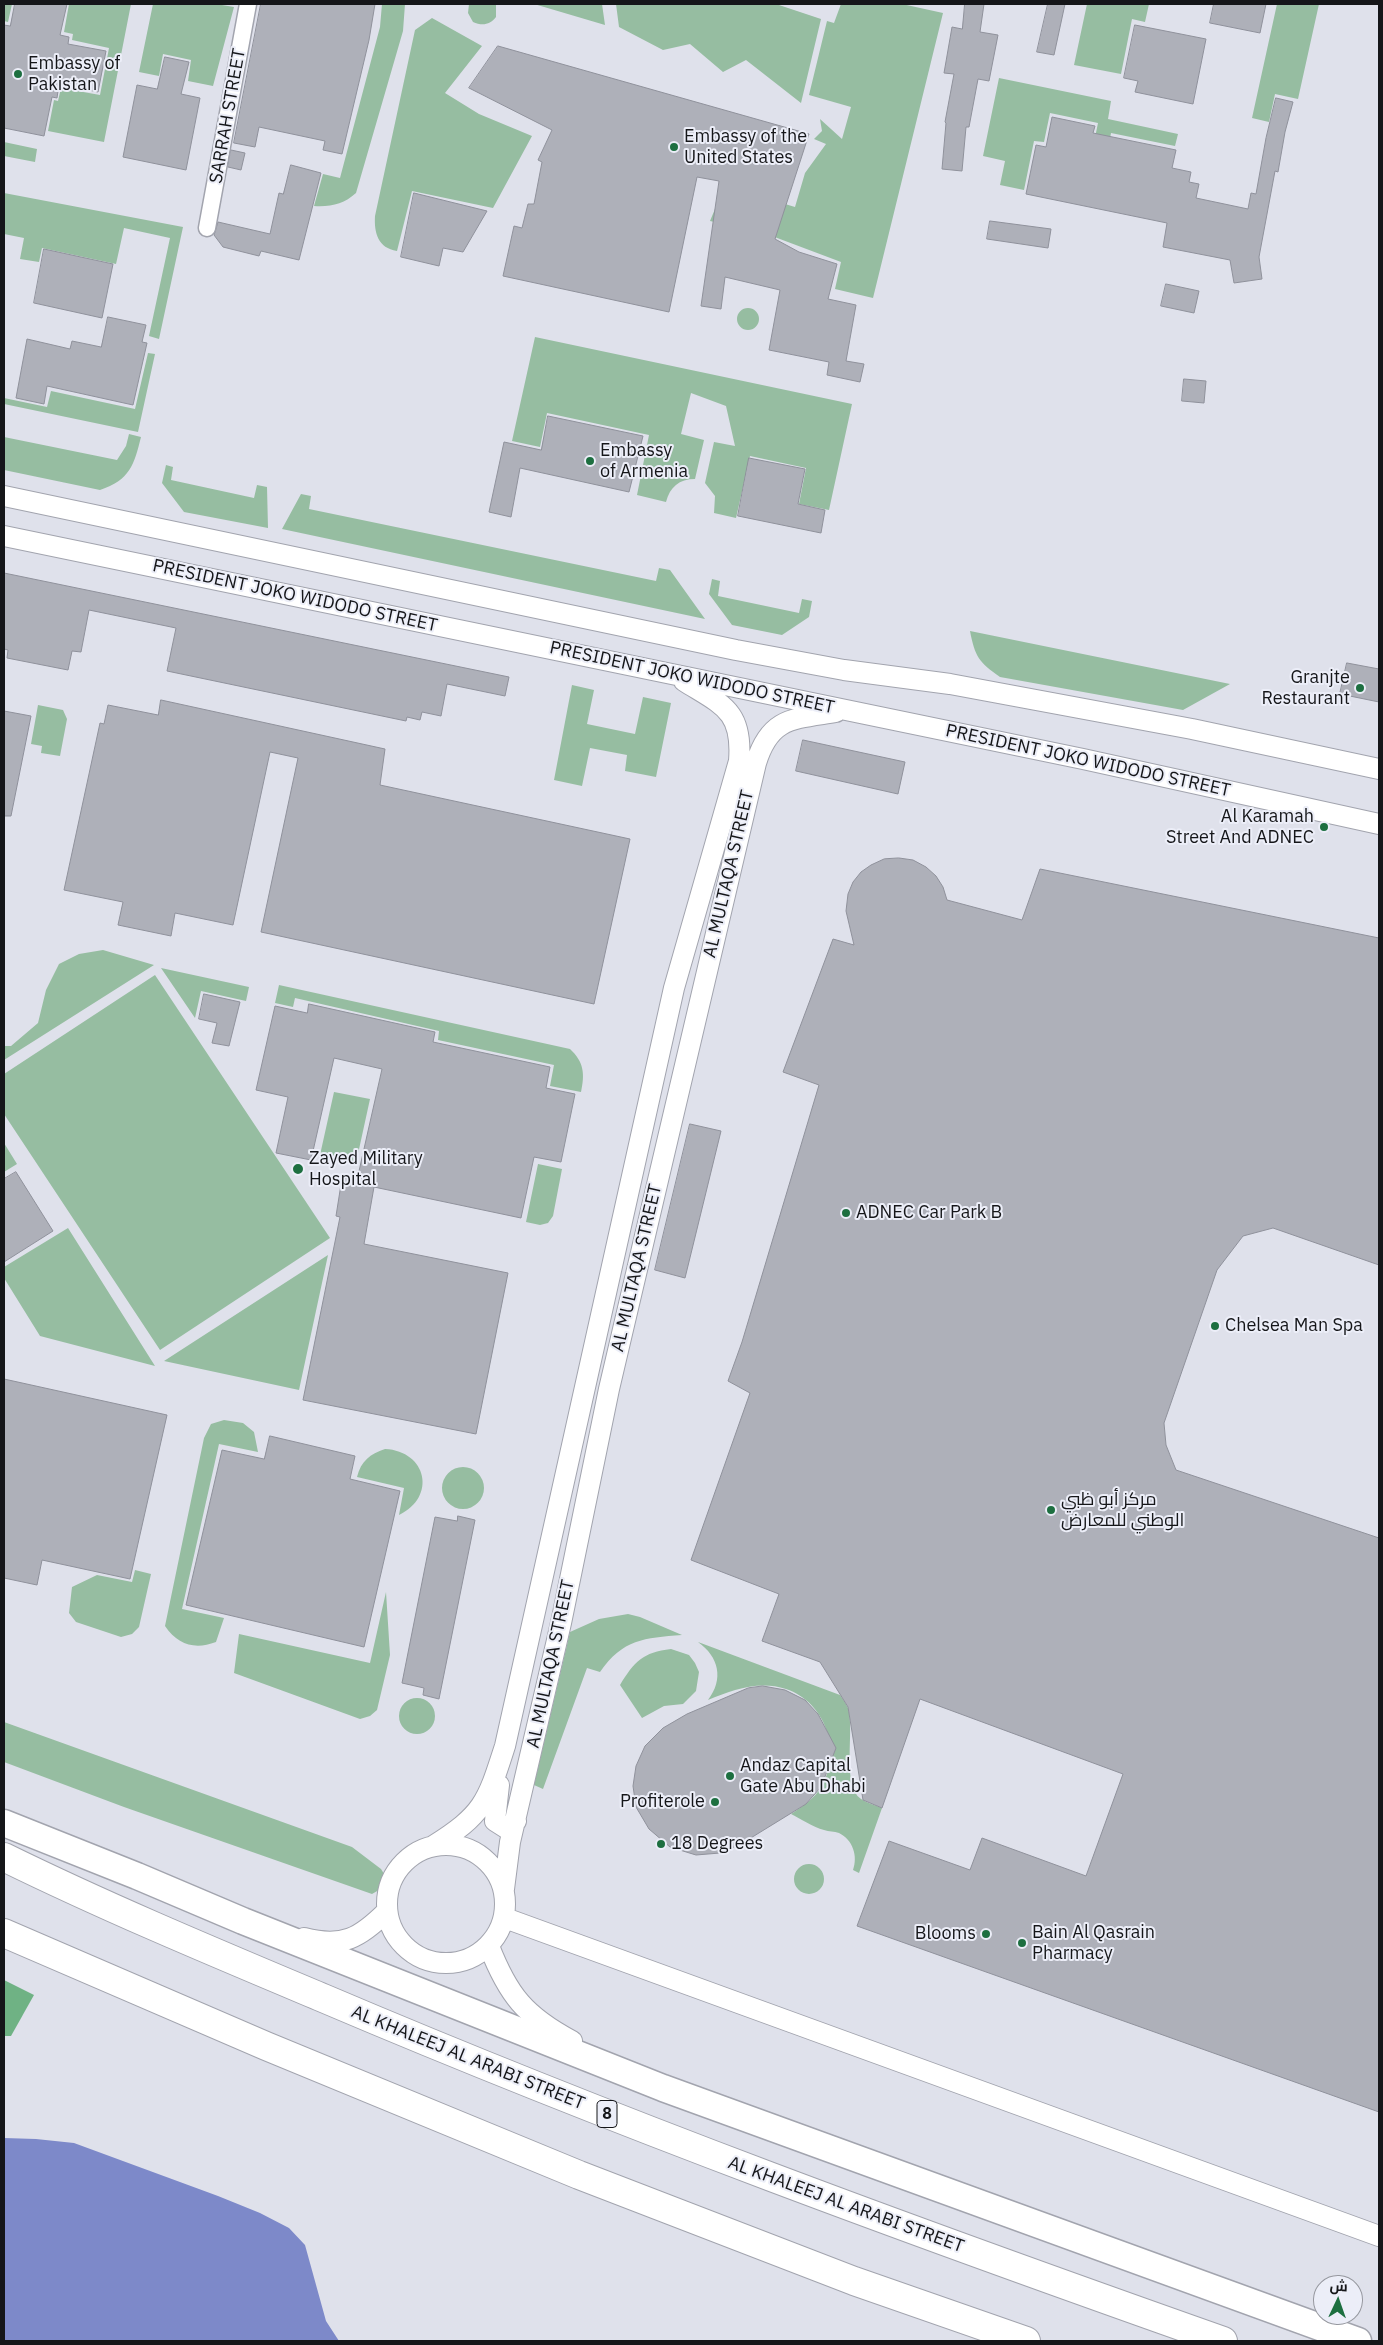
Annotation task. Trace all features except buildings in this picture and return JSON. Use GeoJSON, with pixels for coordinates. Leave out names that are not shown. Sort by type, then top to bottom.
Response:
{"type":"FeatureCollection","features":[{"type":"Feature","properties":{"kind":"highway","name":"AL KHALEEJ AL ARABI STREET"},"geometry":{"type":"LineString","coordinates":[[4,1857],[62,1886],[237,1962],[532,2084],[948,2244],[1223,2341]]}},
{"type":"Feature","properties":{"kind":"highway"},"geometry":{"type":"LineString","coordinates":[[4,1933],[266,2046],[580,2175],[854,2281],[1026,2341]]}},
{"type":"Feature","properties":{"kind":"main road"},"geometry":{"type":"LineString","coordinates":[[4,1823],[137,1876],[243,1922],[663,2088],[1358,2341]]}},
{"type":"Feature","properties":{"kind":"street","name":"SARRAH STREET"},"geometry":{"type":"LineString","coordinates":[[208,228],[248,4]]}},
{"type":"Feature","properties":{"kind":"street","name":"PRESIDENT JOKO WIDODO STREET"},"geometry":{"type":"LineString","coordinates":[[4,496],[744,652],[844,670],[960,685],[1192,729],[1379,769]]}},
{"type":"Feature","properties":{"kind":"street","name":"PRESIDENT JOKO WIDODO STREET"},"geometry":{"type":"LineString","coordinates":[[4,536],[848,710],[1379,824]]}},
{"type":"Feature","properties":{"kind":"street","name":"AL MULTAQA STREET"},"geometry":{"type":"LineString","coordinates":[[433,1846],[467,1822],[487,1798],[505,1746],[674,988],[739,761],[739,731],[734,719],[726,708],[672,674]]}},
{"type":"Feature","properties":{"kind":"street","name":"AL MULTAQA STREET"},"geometry":{"type":"LineString","coordinates":[[504,1889],[508,1855],[558,1632],[609,1389],[761,745],[777,727],[802,717],[848,710]]}},
{"type":"Feature","properties":{"kind":"street"},"geometry":{"type":"LineString","coordinates":[[505,1746],[494,1816],[495,1821],[502,1827],[510,1827],[516,1822]]}},
{"type":"Feature","properties":{"kind":"street"},"geometry":{"type":"LineString","coordinates":[[433,1846],[458,1846],[481,1856],[493,1867],[504,1889],[506,1899],[505,1918],[496,1938],[473,1958],[455,1963],[436,1963],[418,1957],[402,1945],[392,1930],[386,1911],[386,1896],[392,1879],[402,1864],[416,1852],[433,1846]]}},
{"type":"Feature","properties":{"kind":"street"},"geometry":{"type":"LineString","coordinates":[[243,1922],[313,1940],[338,1942],[362,1933],[386,1911]]}},
{"type":"Feature","properties":{"kind":"street"},"geometry":{"type":"LineString","coordinates":[[505,1918],[1379,2236]]}},
{"type":"Feature","properties":{"kind":"street"},"geometry":{"type":"LineString","coordinates":[[489,1946],[499,1972],[514,1997],[529,2014],[551,2030],[663,2088]]}},
{"type":"Feature","properties":{"kind":"green space"},"geometry":{"type":"Polygon","coordinates":[[[4,4],[12,4],[8,22],[4,21],[4,4]]]}},
{"type":"Feature","properties":{"kind":"green space"},"geometry":{"type":"Polygon","coordinates":[[[69,4],[131,4],[104,142],[48,131],[54,100],[58,101],[61,88],[100,95],[109,48],[72,40],[73,34],[64,32],[69,4]]]}},
{"type":"Feature","properties":{"kind":"green space"},"geometry":{"type":"Polygon","coordinates":[[[153,4],[216,4],[234,7],[213,86],[188,81],[191,60],[163,54],[159,76],[139,72],[153,4]]]}},
{"type":"Feature","properties":{"kind":"green space"},"geometry":{"type":"Polygon","coordinates":[[[382,4],[405,4],[403,31],[356,193],[347,200],[337,204],[314,206],[323,174],[340,178],[380,27],[382,4]]]}},
{"type":"Feature","properties":{"kind":"green space"},"geometry":{"type":"Polygon","coordinates":[[[469,4],[496,4],[496,17],[486,24],[473,22],[468,13],[469,4]]]}},
{"type":"Feature","properties":{"kind":"green space"},"geometry":{"type":"Polygon","coordinates":[[[534,4],[602,4],[605,25],[534,4]]]}},
{"type":"Feature","properties":{"kind":"green space"},"geometry":{"type":"Polygon","coordinates":[[[616,4],[776,4],[821,19],[801,103],[746,60],[723,72],[690,44],[663,50],[619,27],[616,4]]]}},
{"type":"Feature","properties":{"kind":"green space"},"geometry":{"type":"Polygon","coordinates":[[[841,4],[902,4],[943,13],[873,298],[835,289],[841,262],[764,233],[710,221],[715,209],[776,234],[785,204],[795,207],[805,173],[826,144],[814,139],[822,131],[820,119],[842,139],[851,107],[809,95],[827,21],[834,23],[841,4]]]}},
{"type":"Feature","properties":{"kind":"green space"},"geometry":{"type":"Polygon","coordinates":[[[1087,4],[1149,4],[1145,22],[1132,19],[1121,74],[1074,65],[1087,4]]]}},
{"type":"Feature","properties":{"kind":"green space"},"geometry":{"type":"Polygon","coordinates":[[[1277,4],[1319,4],[1298,99],[1275,94],[1269,122],[1252,118],[1277,4]]]}},
{"type":"Feature","properties":{"kind":"green space"},"geometry":{"type":"Polygon","coordinates":[[[432,18],[482,46],[445,93],[479,114],[532,136],[493,208],[412,191],[397,251],[385,247],[378,239],[375,228],[375,216],[415,30],[432,18]]]}},
{"type":"Feature","properties":{"kind":"green space"},"geometry":{"type":"Polygon","coordinates":[[[999,78],[1111,101],[1108,119],[1178,134],[1175,146],[1111,133],[1107,155],[1092,152],[1098,123],[1050,113],[1044,142],[1034,141],[1024,190],[1000,185],[1005,161],[983,156],[999,78]]]}},
{"type":"Feature","properties":{"kind":"green space"},"geometry":{"type":"Polygon","coordinates":[[[4,142],[37,149],[35,162],[4,156],[4,142]]]}},
{"type":"Feature","properties":{"kind":"green space"},"geometry":{"type":"Polygon","coordinates":[[[4,193],[183,227],[159,339],[149,336],[170,238],[124,228],[116,264],[42,248],[39,262],[20,259],[24,238],[4,234],[4,193]]]}},
{"type":"Feature","properties":{"kind":"green space"},"geometry":{"type":"Polygon","coordinates":[[[748,308],[756,311],[759,319],[756,327],[748,330],[740,327],[737,319],[740,311],[748,308]]]}},
{"type":"Feature","properties":{"kind":"green space"},"geometry":{"type":"Polygon","coordinates":[[[535,337],[852,404],[829,510],[799,504],[806,468],[750,456],[736,518],[714,513],[715,496],[705,483],[714,442],[735,446],[726,406],[691,393],[681,434],[704,440],[695,479],[684,480],[676,485],[670,492],[666,502],[637,495],[649,435],[547,413],[540,447],[512,441],[535,337]]]}},
{"type":"Feature","properties":{"kind":"green space"},"geometry":{"type":"Polygon","coordinates":[[[148,353],[155,354],[138,432],[4,404],[4,398],[47,407],[51,391],[135,409],[148,353]]]}},
{"type":"Feature","properties":{"kind":"green space"},"geometry":{"type":"Polygon","coordinates":[[[129,434],[141,437],[133,463],[118,481],[100,490],[4,470],[4,437],[117,460],[126,446],[129,434]]]}},
{"type":"Feature","properties":{"kind":"green space"},"geometry":{"type":"Polygon","coordinates":[[[166,465],[173,467],[171,480],[254,498],[257,485],[267,487],[268,528],[184,512],[162,483],[166,465]]]}},
{"type":"Feature","properties":{"kind":"green space"},"geometry":{"type":"Polygon","coordinates":[[[301,494],[311,496],[309,509],[656,581],[659,568],[670,570],[705,619],[282,529],[301,494]]]}},
{"type":"Feature","properties":{"kind":"green space"},"geometry":{"type":"Polygon","coordinates":[[[712,579],[720,581],[718,596],[799,613],[802,599],[812,601],[809,617],[782,635],[732,625],[709,594],[712,579]]]}},
{"type":"Feature","properties":{"kind":"green space"},"geometry":{"type":"Polygon","coordinates":[[[970,631],[1230,684],[1183,710],[1000,677],[979,658],[970,631]]]}},
{"type":"Feature","properties":{"kind":"green space"},"geometry":{"type":"Polygon","coordinates":[[[572,685],[594,690],[587,724],[635,734],[643,697],[671,703],[656,777],[625,771],[627,755],[590,748],[582,786],[554,780],[572,685]]]}},
{"type":"Feature","properties":{"kind":"green space"},"geometry":{"type":"Polygon","coordinates":[[[38,705],[63,710],[67,719],[60,756],[41,753],[42,746],[31,744],[38,705]]]}},
{"type":"Feature","properties":{"kind":"green space"},"geometry":{"type":"Polygon","coordinates":[[[103,950],[154,965],[4,1060],[4,1046],[11,1046],[38,1023],[46,990],[59,964],[79,954],[103,950]]]}},
{"type":"Feature","properties":{"kind":"green space"},"geometry":{"type":"Polygon","coordinates":[[[161,968],[249,987],[246,1001],[201,991],[195,1018],[161,968]]]}},
{"type":"Feature","properties":{"kind":"green space"},"geometry":{"type":"Polygon","coordinates":[[[155,975],[330,1238],[160,1350],[4,1114],[4,1074],[155,975]]]}},
{"type":"Feature","properties":{"kind":"green space"},"geometry":{"type":"Polygon","coordinates":[[[279,985],[570,1049],[581,1064],[583,1080],[581,1092],[550,1086],[554,1065],[438,1040],[439,1031],[295,998],[293,1007],[275,1003],[279,985]]]}},
{"type":"Feature","properties":{"kind":"green space"},"geometry":{"type":"Polygon","coordinates":[[[334,1092],[370,1099],[356,1163],[320,1155],[334,1092]]]}},
{"type":"Feature","properties":{"kind":"green space"},"geometry":{"type":"Polygon","coordinates":[[[4,1143],[17,1164],[4,1172],[4,1143]]]}},
{"type":"Feature","properties":{"kind":"green space"},"geometry":{"type":"Polygon","coordinates":[[[538,1164],[562,1169],[553,1216],[548,1223],[540,1225],[526,1222],[538,1164]]]}},
{"type":"Feature","properties":{"kind":"green space"},"geometry":{"type":"Polygon","coordinates":[[[68,1228],[155,1366],[40,1336],[4,1278],[4,1267],[68,1228]]]}},
{"type":"Feature","properties":{"kind":"green space"},"geometry":{"type":"Polygon","coordinates":[[[328,1255],[299,1390],[164,1361],[328,1255]]]}},
{"type":"Feature","properties":{"kind":"green space"},"geometry":{"type":"Polygon","coordinates":[[[224,1420],[243,1423],[254,1432],[258,1452],[219,1444],[182,1609],[224,1618],[216,1642],[201,1646],[181,1642],[165,1626],[204,1438],[211,1424],[224,1420]]]}},
{"type":"Feature","properties":{"kind":"green space"},"geometry":{"type":"Polygon","coordinates":[[[385,1449],[399,1452],[410,1458],[418,1466],[422,1476],[422,1487],[419,1497],[411,1507],[399,1515],[404,1488],[357,1477],[367,1459],[385,1449]]]}},
{"type":"Feature","properties":{"kind":"green space"},"geometry":{"type":"Polygon","coordinates":[[[467,1467],[475,1470],[481,1476],[484,1488],[481,1500],[475,1506],[459,1509],[451,1506],[445,1500],[442,1484],[445,1476],[451,1470],[467,1467]]]}},
{"type":"Feature","properties":{"kind":"green space"},"geometry":{"type":"Polygon","coordinates":[[[135,1570],[151,1574],[139,1627],[132,1634],[121,1637],[76,1622],[69,1613],[72,1587],[97,1575],[132,1582],[135,1570]]]}},
{"type":"Feature","properties":{"kind":"green space"},"geometry":{"type":"Polygon","coordinates":[[[386,1592],[390,1655],[377,1710],[370,1716],[360,1719],[234,1673],[239,1634],[370,1663],[386,1592]]]}},
{"type":"Feature","properties":{"kind":"green space"},"geometry":{"type":"Polygon","coordinates":[[[628,1614],[640,1617],[682,1635],[656,1637],[635,1642],[617,1653],[600,1672],[587,1668],[543,1789],[534,1785],[570,1632],[599,1619],[628,1614]]]}},
{"type":"Feature","properties":{"kind":"green space"},"geometry":{"type":"Polygon","coordinates":[[[698,1642],[840,1695],[848,1708],[850,1718],[850,1770],[855,1792],[861,1799],[882,1808],[859,1873],[853,1870],[855,1859],[853,1849],[844,1836],[837,1832],[826,1831],[816,1827],[791,1814],[816,1794],[828,1772],[830,1743],[820,1716],[800,1695],[776,1686],[746,1687],[708,1700],[716,1684],[717,1669],[711,1654],[698,1642]]]}},
{"type":"Feature","properties":{"kind":"green space"},"geometry":{"type":"Polygon","coordinates":[[[671,1649],[689,1655],[695,1663],[699,1672],[696,1691],[683,1704],[664,1706],[642,1718],[620,1685],[630,1670],[640,1660],[661,1650],[671,1649]]]}},
{"type":"Feature","properties":{"kind":"green space"},"geometry":{"type":"Polygon","coordinates":[[[417,1698],[424,1699],[430,1703],[434,1709],[434,1723],[430,1729],[424,1733],[417,1734],[410,1733],[404,1729],[400,1723],[399,1716],[400,1709],[404,1703],[410,1699],[417,1698]]]}},
{"type":"Feature","properties":{"kind":"green space"},"geometry":{"type":"Polygon","coordinates":[[[4,1722],[352,1847],[381,1869],[386,1877],[384,1887],[372,1894],[124,1807],[4,1762],[4,1722]]]}},
{"type":"Feature","properties":{"kind":"green space"},"geometry":{"type":"Polygon","coordinates":[[[809,1864],[820,1868],[824,1879],[820,1890],[809,1894],[798,1890],[794,1879],[798,1868],[809,1864]]]}},
{"type":"Feature","properties":{"kind":"green space"},"geometry":{"type":"Polygon","coordinates":[[[4,1980],[34,1995],[11,2036],[4,2036],[4,1980]]]}},
{"type":"Feature","properties":{"kind":"water"},"geometry":{"type":"Polygon","coordinates":[[[4,2138],[74,2143],[218,2196],[260,2213],[289,2228],[305,2245],[326,2321],[339,2341],[4,2341],[4,2138]]]}},
{"type":"Feature","properties":{"kind":"place","name":"Embassy of Pakistan"},"geometry":{"type":"Point","coordinates":[18,74]}},
{"type":"Feature","properties":{"kind":"place","name":"Embassy of the United States"},"geometry":{"type":"Point","coordinates":[674,147]}},
{"type":"Feature","properties":{"kind":"place","name":"Embassy of Armenia"},"geometry":{"type":"Point","coordinates":[590,461]}},
{"type":"Feature","properties":{"kind":"place","name":"Granjte Restaurant"},"geometry":{"type":"Point","coordinates":[1360,688]}},
{"type":"Feature","properties":{"kind":"place","name":"Al Karamah Street And ADNEC"},"geometry":{"type":"Point","coordinates":[1324,827]}},
{"type":"Feature","properties":{"kind":"place","name":"Zayed Military Hospital"},"geometry":{"type":"Point","coordinates":[298,1169]}},
{"type":"Feature","properties":{"kind":"place","name":"ADNEC Car Park B"},"geometry":{"type":"Point","coordinates":[846,1213]}},
{"type":"Feature","properties":{"kind":"place","name":"Chelsea Man Spa"},"geometry":{"type":"Point","coordinates":[1215,1326]}},
{"type":"Feature","properties":{"kind":"place","name":"مركز أبو ظبي الوطني للمعارض"},"geometry":{"type":"Point","coordinates":[1051,1510]}},
{"type":"Feature","properties":{"kind":"place","name":"Andaz Capital Gate Abu Dhabi"},"geometry":{"type":"Point","coordinates":[730,1776]}},
{"type":"Feature","properties":{"kind":"place","name":"Profiterole"},"geometry":{"type":"Point","coordinates":[715,1802]}},
{"type":"Feature","properties":{"kind":"place","name":"18 Degrees"},"geometry":{"type":"Point","coordinates":[661,1844]}},
{"type":"Feature","properties":{"kind":"place","name":"Blooms"},"geometry":{"type":"Point","coordinates":[986,1934]}},
{"type":"Feature","properties":{"kind":"place","name":"Bain Al Qasrain Pharmacy"},"geometry":{"type":"Point","coordinates":[1022,1943]}}]}
